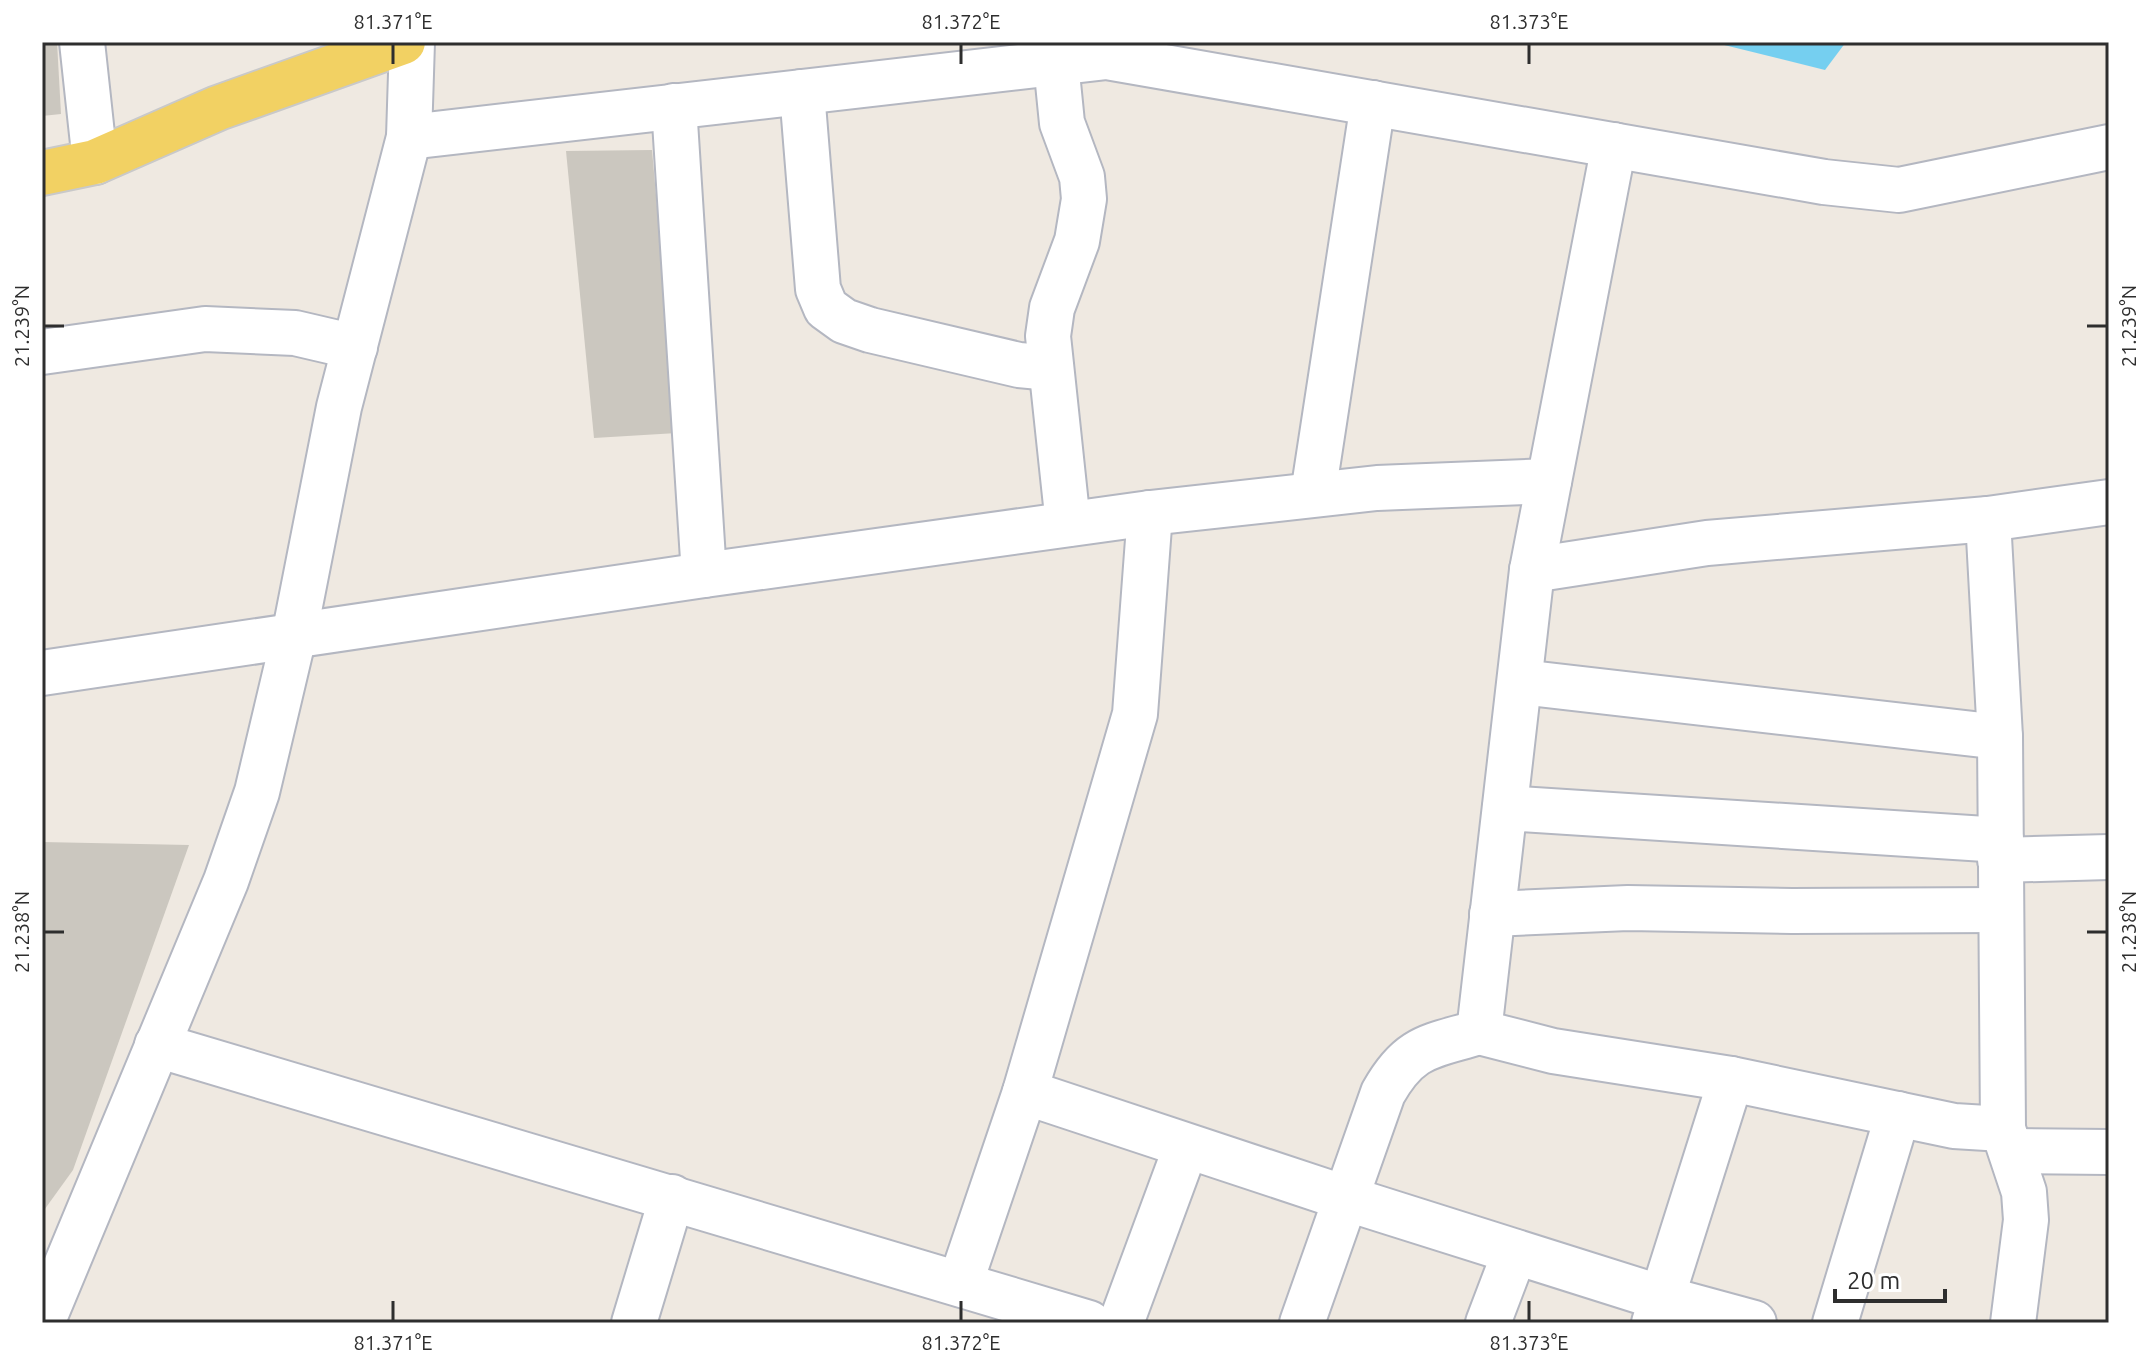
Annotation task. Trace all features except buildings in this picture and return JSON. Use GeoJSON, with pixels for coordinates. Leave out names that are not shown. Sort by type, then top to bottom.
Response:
{"type":"FeatureCollection","features":[{"type":"Feature","properties":{"kind":"main road"},"geometry":{"type":"LineString","coordinates":[[42,173],[95,162],[218,108],[403,42]]}},
{"type":"Feature","properties":{"kind":"street"},"geometry":{"type":"LineString","coordinates":[[82,42],[95,162]]}},
{"type":"Feature","properties":{"kind":"street"},"geometry":{"type":"LineString","coordinates":[[42,1323],[226,881],[257,792],[294,636],[339,407],[409,137],[412,42]]}},
{"type":"Feature","properties":{"kind":"street"},"geometry":{"type":"LineString","coordinates":[[409,137],[1107,57],[1824,182],[1899,190],[2109,147]]}},
{"type":"Feature","properties":{"kind":"street"},"geometry":{"type":"LineString","coordinates":[[1056,63],[1062,123],[1082,177],[1084,199],[1077,241],[1052,308],[1048,336],[1068,524]]}},
{"type":"Feature","properties":{"kind":"street"},"geometry":{"type":"LineString","coordinates":[[802,92],[818,289],[826,308],[844,321],[870,330],[1019,365],[1051,368]]}},
{"type":"Feature","properties":{"kind":"street"},"geometry":{"type":"LineString","coordinates":[[1313,494],[1373,103]]}},
{"type":"Feature","properties":{"kind":"street"},"geometry":{"type":"LineString","coordinates":[[674,106],[704,575]]}},
{"type":"Feature","properties":{"kind":"street"},"geometry":{"type":"LineString","coordinates":[[1479,1032],[1532,570],[1614,145]]}},
{"type":"Feature","properties":{"kind":"street"},"geometry":{"type":"LineString","coordinates":[[42,352],[205,329],[295,333],[355,347]]}},
{"type":"Feature","properties":{"kind":"street"},"geometry":{"type":"LineString","coordinates":[[42,673],[1150,513],[1377,488],[1549,481]]}},
{"type":"Feature","properties":{"kind":"street"},"geometry":{"type":"LineString","coordinates":[[1532,570],[1707,543],[1988,519],[2109,502]]}},
{"type":"Feature","properties":{"kind":"street"},"geometry":{"type":"LineString","coordinates":[[960,1284],[1025,1092],[1135,714],[1150,513]]}},
{"type":"Feature","properties":{"kind":"street"},"geometry":{"type":"LineString","coordinates":[[1988,519],[2000,737],[2000,910],[2007,1140],[2024,1192],[2026,1220],[2013,1323]]}},
{"type":"Feature","properties":{"kind":"street"},"geometry":{"type":"LineString","coordinates":[[1520,682],[2000,737]]}},
{"type":"Feature","properties":{"kind":"street"},"geometry":{"type":"LineString","coordinates":[[1505,808],[2109,857]]}},
{"type":"Feature","properties":{"kind":"street"},"geometry":{"type":"LineString","coordinates":[[1492,914],[1628,908],[2000,910]]}},
{"type":"Feature","properties":{"kind":"street"},"geometry":{"type":"LineString","coordinates":[[1302,1323],[1383,1093],[1394,1074],[1408,1057],[1431,1046],[1479,1032],[1553,1051],[1731,1079],[2007,1140],[2109,1152]]}},
{"type":"Feature","properties":{"kind":"street"},"geometry":{"type":"LineString","coordinates":[[157,1045],[1089,1323]]}},
{"type":"Feature","properties":{"kind":"street"},"geometry":{"type":"LineString","coordinates":[[1658,1311],[1731,1079]]}},
{"type":"Feature","properties":{"kind":"street"},"geometry":{"type":"LineString","coordinates":[[1025,1092],[1515,1252],[1658,1311],[1754,1323]]}},
{"type":"Feature","properties":{"kind":"street"},"geometry":{"type":"LineString","coordinates":[[1835,1323],[1898,1114]]}},
{"type":"Feature","properties":{"kind":"street"},"geometry":{"type":"LineString","coordinates":[[1121,1323],[1186,1147]]}},
{"type":"Feature","properties":{"kind":"street"},"geometry":{"type":"LineString","coordinates":[[634,1323],[672,1197]]}},
{"type":"Feature","properties":{"kind":"street"},"geometry":{"type":"LineString","coordinates":[[1488,1323],[1515,1252]]}},
{"type":"Feature","properties":{"kind":"water"},"geometry":{"type":"Polygon","coordinates":[[[1712,42],[1846,42],[1825,70],[1712,42]]]}}]}
